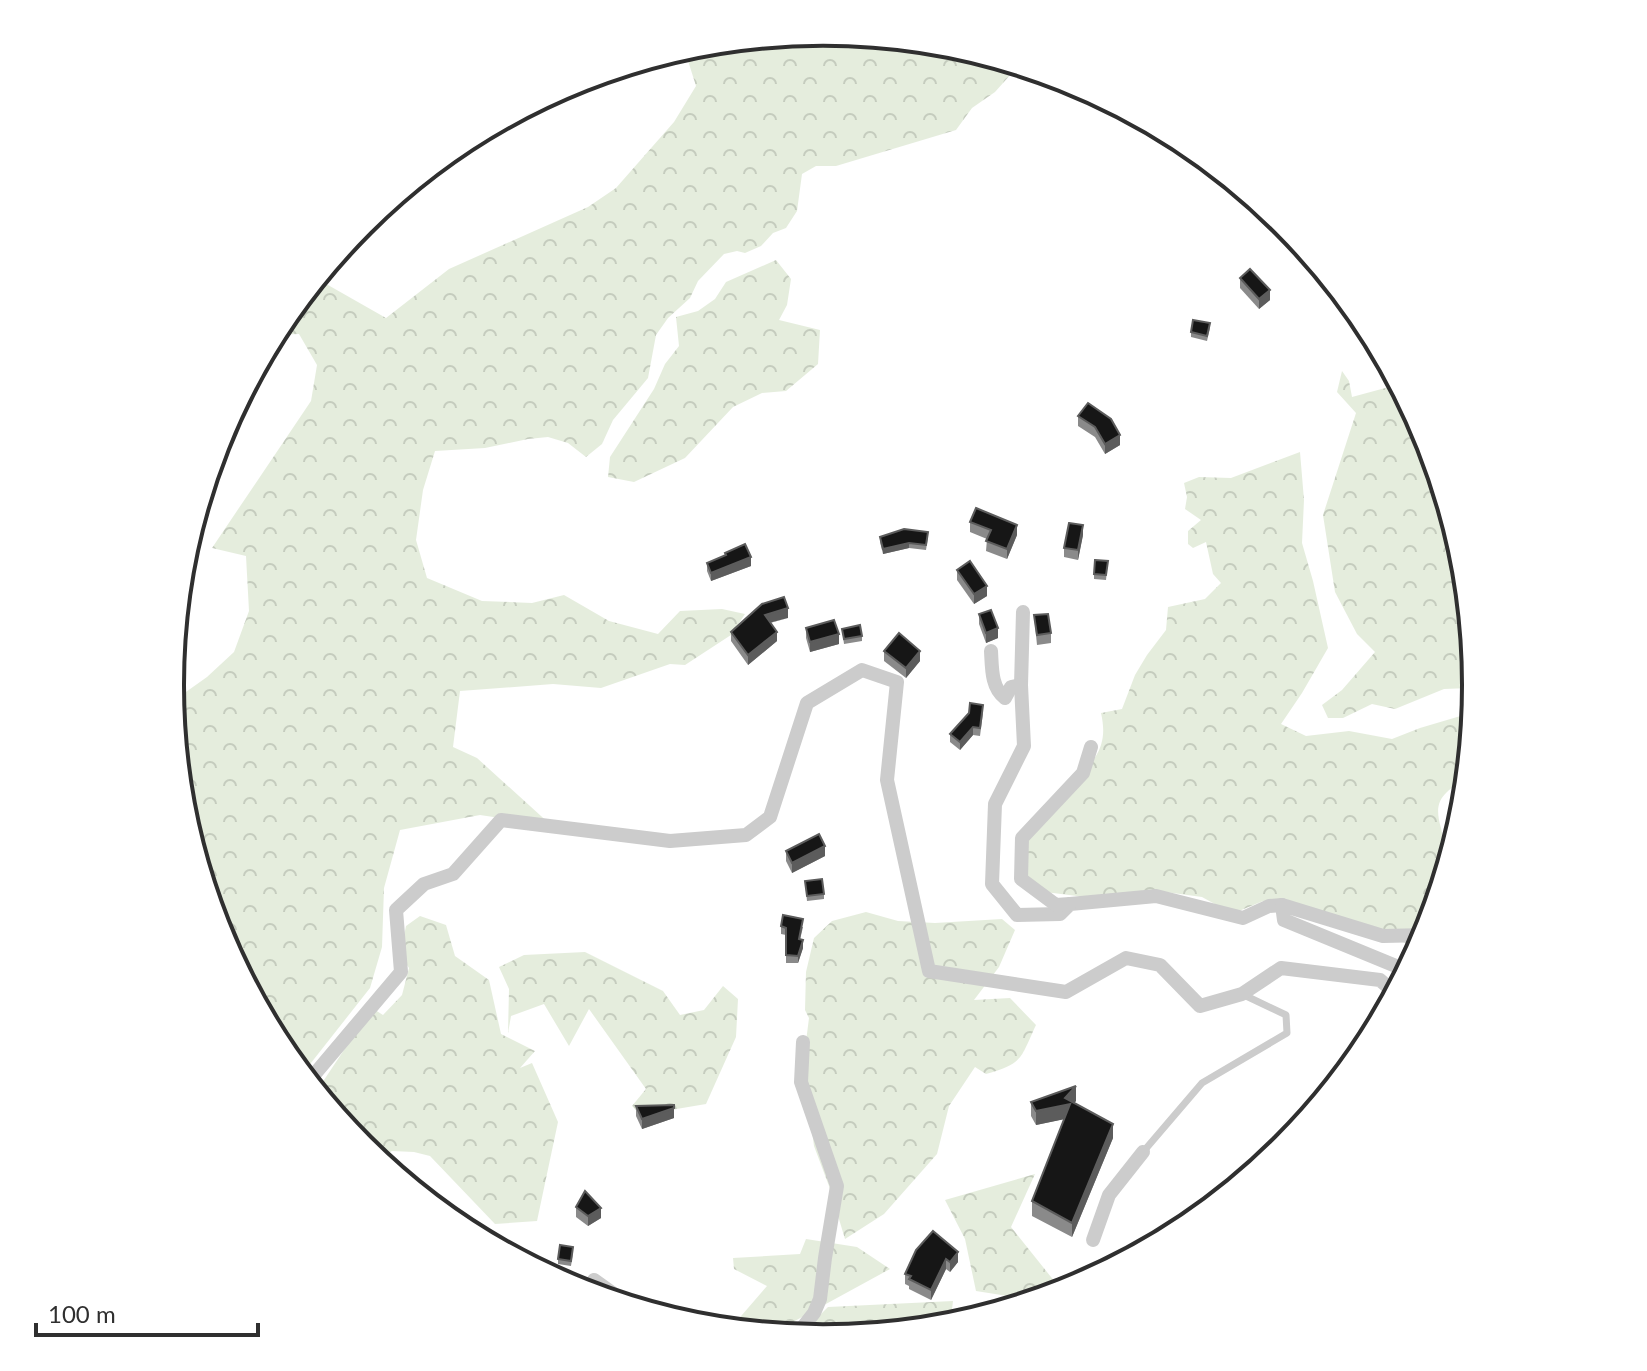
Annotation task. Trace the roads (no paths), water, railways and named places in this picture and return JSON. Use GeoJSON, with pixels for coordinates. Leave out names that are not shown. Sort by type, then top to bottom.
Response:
{"type":"FeatureCollection","features":[{"type":"Feature","properties":{"kind":"street"},"geometry":{"type":"LineString","coordinates":[[1023,612],[1021,685],[1024,746],[995,804],[992,884],[1017,915],[1060,914],[1070,904]]}},
{"type":"Feature","properties":{"kind":"street"},"geometry":{"type":"LineString","coordinates":[[991,651],[998,693],[1005,698],[1011,687],[1021,685]]}},
{"type":"Feature","properties":{"kind":"street"},"geometry":{"type":"LineString","coordinates":[[315,1074],[401,972],[396,910],[424,884],[453,874],[501,820],[670,841],[746,835],[770,817],[807,703],[862,670],[897,682],[887,780],[929,971],[1066,992],[1126,958],[1160,965],[1200,1006],[1242,994],[1281,968],[1380,980],[1387,986]]}},
{"type":"Feature","properties":{"kind":"street"},"geometry":{"type":"LineString","coordinates":[[1091,747],[1083,773],[1022,838],[1021,879],[1056,905],[1156,896],[1243,918],[1269,906],[1282,905],[1383,936],[1412,935]]}},
{"type":"Feature","properties":{"kind":"street"},"geometry":{"type":"LineString","coordinates":[[1282,905],[1284,920],[1398,967]]}},
{"type":"Feature","properties":{"kind":"street"},"geometry":{"type":"LineString","coordinates":[[803,1042],[801,1082],[837,1186],[820,1299],[805,1325]]}},
{"type":"Feature","properties":{"kind":"street"},"geometry":{"type":"LineString","coordinates":[[1093,1240],[1109,1195],[1143,1152]]}},
{"type":"Feature","properties":{"kind":"street"},"geometry":{"type":"LineString","coordinates":[[594,1280],[599,1284]]}},
{"type":"Feature","properties":{"kind":"lane"},"geometry":{"type":"LineString","coordinates":[[1143,1152],[1202,1083],[1287,1033],[1286,1015],[1242,994]]}}]}
